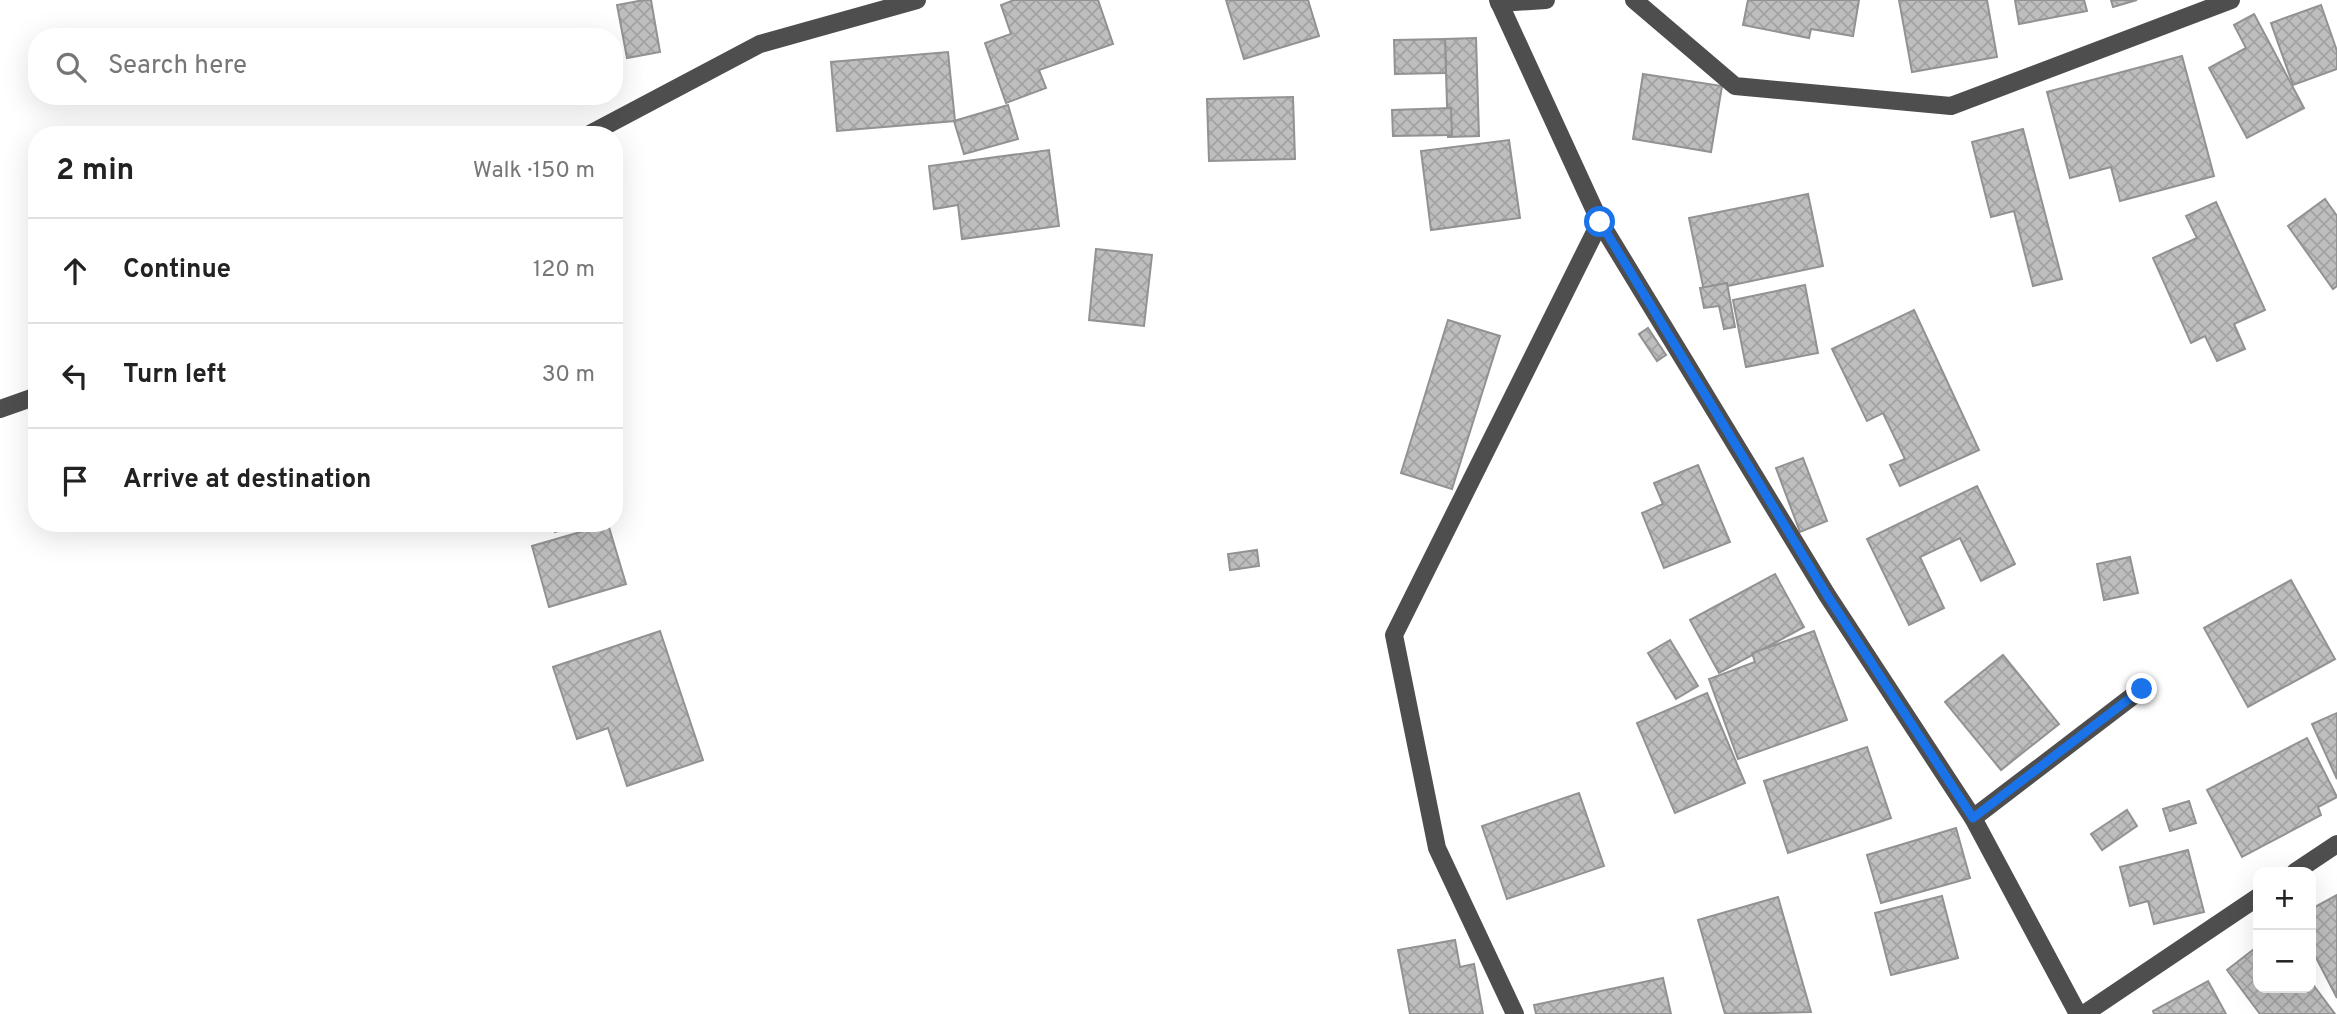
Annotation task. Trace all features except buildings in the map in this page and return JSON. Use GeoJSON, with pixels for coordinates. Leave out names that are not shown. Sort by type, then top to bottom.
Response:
{"type":"FeatureCollection","features":[{"type":"Feature","properties":{"kind":"street"},"geometry":{"type":"LineString","coordinates":[[606,126],[760,44],[917,0]]}},
{"type":"Feature","properties":{"kind":"street"},"geometry":{"type":"LineString","coordinates":[[1546,0],[1499,1],[1600,222],[1827,595],[1973,818],[2078,1014]]}},
{"type":"Feature","properties":{"kind":"street"},"geometry":{"type":"LineString","coordinates":[[1634,0],[1735,86],[1951,106],[2231,0]]}},
{"type":"Feature","properties":{"kind":"street"},"geometry":{"type":"LineString","coordinates":[[1514,1014],[1437,848],[1394,635],[1600,222]]}},
{"type":"Feature","properties":{"kind":"street"},"geometry":{"type":"LineString","coordinates":[[0,409],[28,399]]}},
{"type":"Feature","properties":{"kind":"street"},"geometry":{"type":"LineString","coordinates":[[1973,818],[2142,689]]}},
{"type":"Feature","properties":{"kind":"street"},"geometry":{"type":"LineString","coordinates":[[2302,867],[2337,844]]}},
{"type":"Feature","properties":{"kind":"street"},"geometry":{"type":"LineString","coordinates":[[2084,1014],[2253,900]]}},
{"type":"Feature","properties":{"kind":"route"},"geometry":{"type":"LineString","coordinates":[[1600,222],[1827,595],[1973,818],[2142,689]]}}]}
